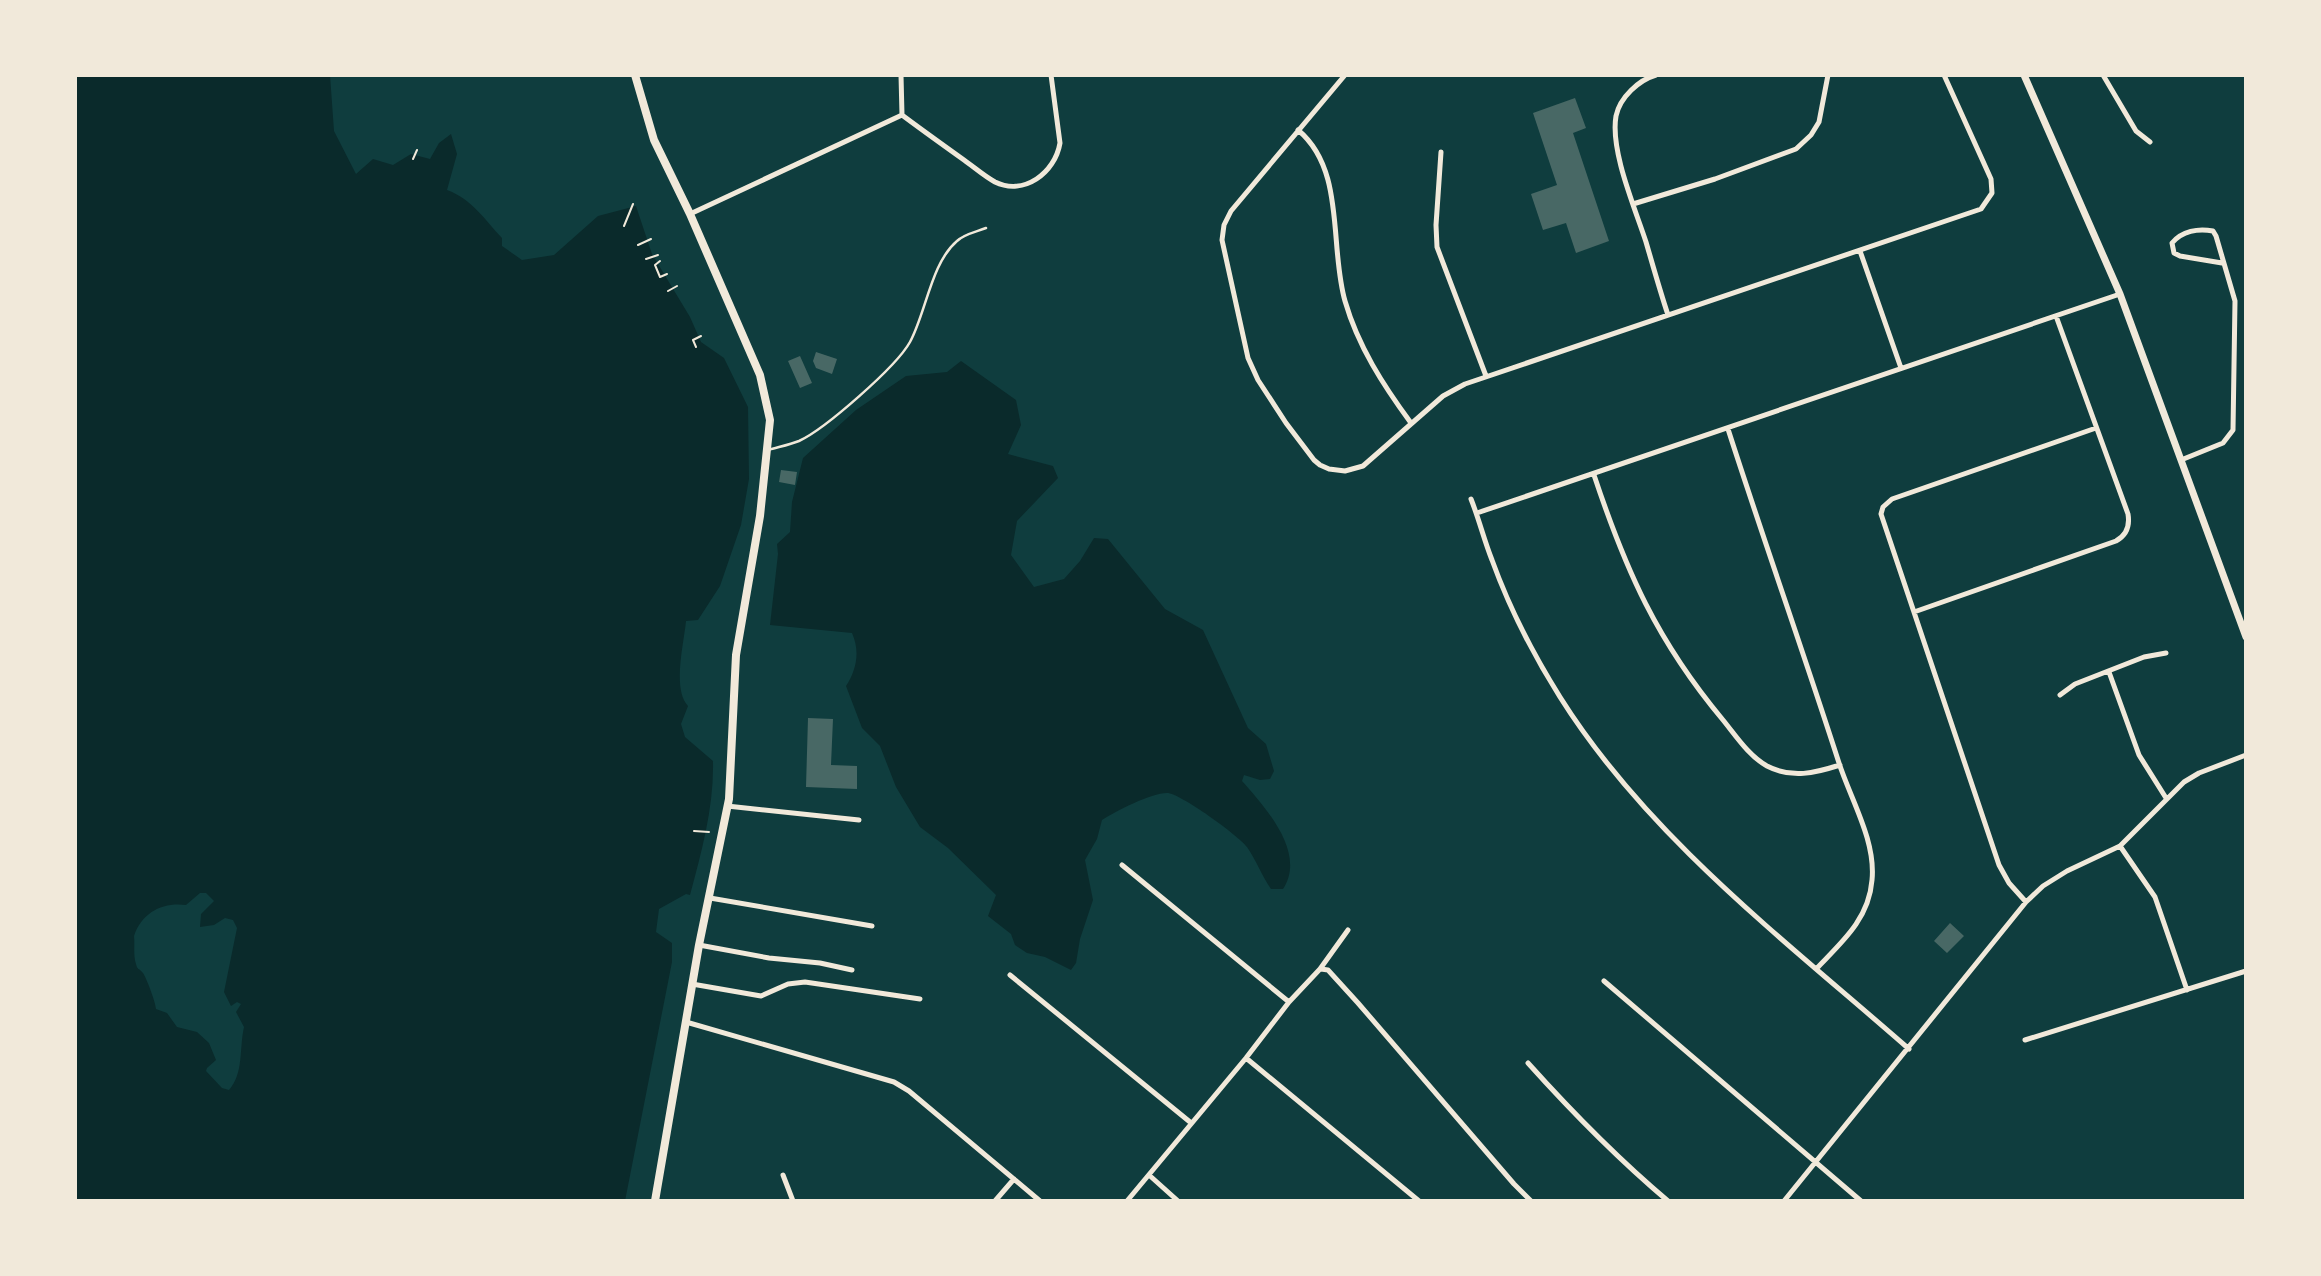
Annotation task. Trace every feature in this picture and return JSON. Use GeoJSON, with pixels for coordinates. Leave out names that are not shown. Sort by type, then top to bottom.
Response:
{"type":"FeatureCollection","features":[{"type":"Feature","properties":{"kind":"main road"},"geometry":{"type":"LineString","coordinates":[[635,75],[654,140],[691,214],[760,374],[769,408],[768,450],[760,516],[736,654],[727,806],[699,944],[655,1201]]}},
{"type":"Feature","properties":{"kind":"street"},"geometry":{"type":"LineString","coordinates":[[901,75],[902,115]]}},
{"type":"Feature","properties":{"kind":"street"},"geometry":{"type":"LineString","coordinates":[[902,115],[996,182],[1019,185],[1031,182],[1047,172],[1060,144],[1051,75]]}},
{"type":"Feature","properties":{"kind":"street"},"geometry":{"type":"LineString","coordinates":[[1345,75],[1231,211],[1224,225],[1222,248],[1248,358],[1258,380],[1314,460],[1329,469],[1345,471],[1363,466],[1443,396],[1486,376],[1981,209],[1990,199],[1991,179],[1944,75]]}},
{"type":"Feature","properties":{"kind":"street"},"geometry":{"type":"LineString","coordinates":[[1657,75],[1648,78],[1627,94],[1616,115],[1616,140],[1668,315]]}},
{"type":"Feature","properties":{"kind":"street"},"geometry":{"type":"LineString","coordinates":[[1633,204],[1715,179],[1796,149],[1811,135],[1819,122],[1828,75]]}},
{"type":"Feature","properties":{"kind":"street"},"geometry":{"type":"LineString","coordinates":[[2024,75],[2120,294],[2246,637]]}},
{"type":"Feature","properties":{"kind":"street"},"geometry":{"type":"LineString","coordinates":[[2103,75],[2134,127],[2150,142]]}},
{"type":"Feature","properties":{"kind":"street"},"geometry":{"type":"LineString","coordinates":[[691,214],[902,115]]}},
{"type":"Feature","properties":{"kind":"street"},"geometry":{"type":"LineString","coordinates":[[1298,130],[1310,141],[1325,166],[1344,299],[1354,325],[1381,381],[1411,423]]}},
{"type":"Feature","properties":{"kind":"street"},"geometry":{"type":"LineString","coordinates":[[1441,152],[1437,247],[1486,376]]}},
{"type":"Feature","properties":{"kind":"street"},"geometry":{"type":"LineString","coordinates":[[2181,460],[2223,443],[2233,430],[2235,301],[2216,236],[2210,230],[2194,230],[2173,241],[2173,251],[2180,256],[2222,263]]}},
{"type":"Feature","properties":{"kind":"street"},"geometry":{"type":"LineString","coordinates":[[1860,251],[1901,368]]}},
{"type":"Feature","properties":{"kind":"street"},"geometry":{"type":"LineString","coordinates":[[1477,513],[2120,294]]}},
{"type":"Feature","properties":{"kind":"street"},"geometry":{"type":"LineString","coordinates":[[1914,612],[2124,536],[2129,523],[2128,514],[2056,316]]}},
{"type":"Feature","properties":{"kind":"street"},"geometry":{"type":"LineString","coordinates":[[2026,902],[2009,883],[1999,865],[1882,522],[1882,510],[1892,499],[2096,428]]}},
{"type":"Feature","properties":{"kind":"street"},"geometry":{"type":"LineString","coordinates":[[1728,429],[1868,843],[1873,877],[1868,901],[1859,923],[1817,968]]}},
{"type":"Feature","properties":{"kind":"street"},"geometry":{"type":"LineString","coordinates":[[1594,475],[1622,555],[1668,646],[1704,698],[1749,752],[1767,766],[1794,774],[1811,775],[1840,765]]}},
{"type":"Feature","properties":{"kind":"street"},"geometry":{"type":"LineString","coordinates":[[1471,499],[1491,559],[1534,653],[1595,749],[1660,824],[1731,893],[1909,1049]]}},
{"type":"Feature","properties":{"kind":"street"},"geometry":{"type":"LineString","coordinates":[[2060,695],[2075,684],[2144,657],[2166,653]]}},
{"type":"Feature","properties":{"kind":"street"},"geometry":{"type":"LineString","coordinates":[[2109,672],[2138,755],[2166,798]]}},
{"type":"Feature","properties":{"kind":"street"},"geometry":{"type":"LineString","coordinates":[[1784,1201],[2026,902],[2043,886],[2067,871],[2120,846],[2166,798],[2194,776],[2246,755]]}},
{"type":"Feature","properties":{"kind":"street"},"geometry":{"type":"LineString","coordinates":[[727,806],[859,820]]}},
{"type":"Feature","properties":{"kind":"street"},"geometry":{"type":"LineString","coordinates":[[2120,846],[2155,897],[2187,990]]}},
{"type":"Feature","properties":{"kind":"street"},"geometry":{"type":"LineString","coordinates":[[1122,865],[1289,1002]]}},
{"type":"Feature","properties":{"kind":"street"},"geometry":{"type":"LineString","coordinates":[[710,898],[872,926]]}},
{"type":"Feature","properties":{"kind":"street"},"geometry":{"type":"LineString","coordinates":[[1127,1201],[1289,1002],[1320,969],[1348,930]]}},
{"type":"Feature","properties":{"kind":"street"},"geometry":{"type":"LineString","coordinates":[[699,944],[769,958],[820,962],[852,970]]}},
{"type":"Feature","properties":{"kind":"street"},"geometry":{"type":"LineString","coordinates":[[1320,969],[1328,970],[1531,1201]]}},
{"type":"Feature","properties":{"kind":"street"},"geometry":{"type":"LineString","coordinates":[[2025,1040],[2246,971]]}},
{"type":"Feature","properties":{"kind":"street"},"geometry":{"type":"LineString","coordinates":[[1010,975],[1190,1122]]}},
{"type":"Feature","properties":{"kind":"street"},"geometry":{"type":"LineString","coordinates":[[1604,981],[1861,1201]]}},
{"type":"Feature","properties":{"kind":"street"},"geometry":{"type":"LineString","coordinates":[[692,984],[761,996],[788,984],[805,982],[920,999]]}},
{"type":"Feature","properties":{"kind":"street"},"geometry":{"type":"LineString","coordinates":[[686,1022],[894,1082],[909,1091],[1040,1201]]}},
{"type":"Feature","properties":{"kind":"street"},"geometry":{"type":"LineString","coordinates":[[1246,1058],[1419,1201]]}},
{"type":"Feature","properties":{"kind":"street"},"geometry":{"type":"LineString","coordinates":[[1528,1063],[1591,1131],[1668,1201]]}},
{"type":"Feature","properties":{"kind":"street"},"geometry":{"type":"LineString","coordinates":[[783,1175],[793,1201]]}},
{"type":"Feature","properties":{"kind":"street"},"geometry":{"type":"LineString","coordinates":[[1149,1175],[1178,1201]]}},
{"type":"Feature","properties":{"kind":"street"},"geometry":{"type":"LineString","coordinates":[[995,1201],[1014,1179]]}},
{"type":"Feature","properties":{"kind":"lane"},"geometry":{"type":"LineString","coordinates":[[768,450],[800,440],[827,424],[896,359],[909,342],[936,272],[949,248],[959,239],[986,228]]}},
{"type":"Feature","properties":{"kind":"path"},"geometry":{"type":"LineString","coordinates":[[413,159],[417,150]]}},
{"type":"Feature","properties":{"kind":"path"},"geometry":{"type":"LineString","coordinates":[[625,226],[633,204]]}},
{"type":"Feature","properties":{"kind":"path"},"geometry":{"type":"LineString","coordinates":[[638,245],[651,239]]}},
{"type":"Feature","properties":{"kind":"path"},"geometry":{"type":"LineString","coordinates":[[646,259],[658,255]]}},
{"type":"Feature","properties":{"kind":"path"},"geometry":{"type":"LineString","coordinates":[[660,261],[655,265],[660,277],[667,274]]}},
{"type":"Feature","properties":{"kind":"path"},"geometry":{"type":"LineString","coordinates":[[668,291],[677,286]]}},
{"type":"Feature","properties":{"kind":"path"},"geometry":{"type":"LineString","coordinates":[[696,347],[693,340],[701,336]]}},
{"type":"Feature","properties":{"kind":"path"},"geometry":{"type":"LineString","coordinates":[[694,831],[709,832]]}},
{"type":"Feature","properties":{"kind":"water"},"geometry":{"type":"Polygon","coordinates":[[[75,75],[330,75],[334,131],[356,174],[373,159],[393,165],[411,154],[430,159],[439,143],[451,134],[457,154],[447,190],[471,204],[502,238],[502,246],[522,260],[554,255],[598,216],[636,206],[652,254],[690,317],[701,342],[724,358],[748,407],[749,479],[741,525],[720,586],[698,620],[686,621],[680,677],[683,698],[688,706],[681,724],[685,737],[713,761],[712,795],[690,895],[686,894],[659,909],[656,932],[672,943],[672,962],[625,1201],[75,1201],[75,75]],[[200,893],[186,905],[169,905],[148,915],[134,936],[135,957],[137,968],[143,973],[156,1009],[167,1013],[177,1027],[197,1032],[209,1043],[216,1060],[206,1071],[222,1088],[229,1090],[239,1068],[244,1027],[236,1012],[241,1004],[237,1002],[231,1006],[224,992],[237,928],[233,920],[225,918],[214,925],[200,927],[201,914],[214,901],[206,893],[200,893]]]}},
{"type":"Feature","properties":{"kind":"water"},"geometry":{"type":"Polygon","coordinates":[[[961,361],[1016,400],[1021,425],[1008,454],[1053,466],[1058,478],[1017,521],[1011,555],[1034,587],[1064,579],[1080,561],[1094,538],[1108,539],[1165,609],[1203,630],[1248,728],[1266,744],[1274,771],[1270,779],[1260,780],[1244,775],[1242,781],[1271,817],[1287,846],[1289,875],[1283,889],[1271,889],[1247,847],[1196,807],[1167,793],[1143,799],[1102,820],[1097,839],[1085,860],[1093,900],[1080,939],[1076,963],[1071,970],[1045,957],[1027,953],[1015,945],[1011,934],[988,916],[996,895],[948,848],[920,827],[896,787],[880,746],[862,728],[846,686],[856,660],[852,633],[770,625],[777,544],[790,532],[792,502],[803,458],[856,410],[906,376],[947,372],[961,361]]]}},
{"type":"Feature","properties":{"kind":"building"},"geometry":{"type":"Polygon","coordinates":[[[1575,98],[1586,128],[1573,133],[1609,241],[1576,253],[1566,223],[1543,230],[1531,194],[1557,185],[1533,113],[1575,98]]]}},
{"type":"Feature","properties":{"kind":"building"},"geometry":{"type":"Polygon","coordinates":[[[816,352],[837,359],[832,374],[816,368],[813,361],[816,352]]]}},
{"type":"Feature","properties":{"kind":"building"},"geometry":{"type":"Polygon","coordinates":[[[800,356],[812,383],[800,388],[788,361],[800,356]]]}},
{"type":"Feature","properties":{"kind":"building"},"geometry":{"type":"Polygon","coordinates":[[[781,470],[797,472],[795,485],[779,482],[781,470]]]}},
{"type":"Feature","properties":{"kind":"building"},"geometry":{"type":"Polygon","coordinates":[[[808,718],[833,719],[831,765],[857,766],[857,789],[806,787],[808,718]]]}},
{"type":"Feature","properties":{"kind":"building"},"geometry":{"type":"Polygon","coordinates":[[[1950,923],[1964,936],[1947,953],[1934,941],[1950,923]]]}}]}
